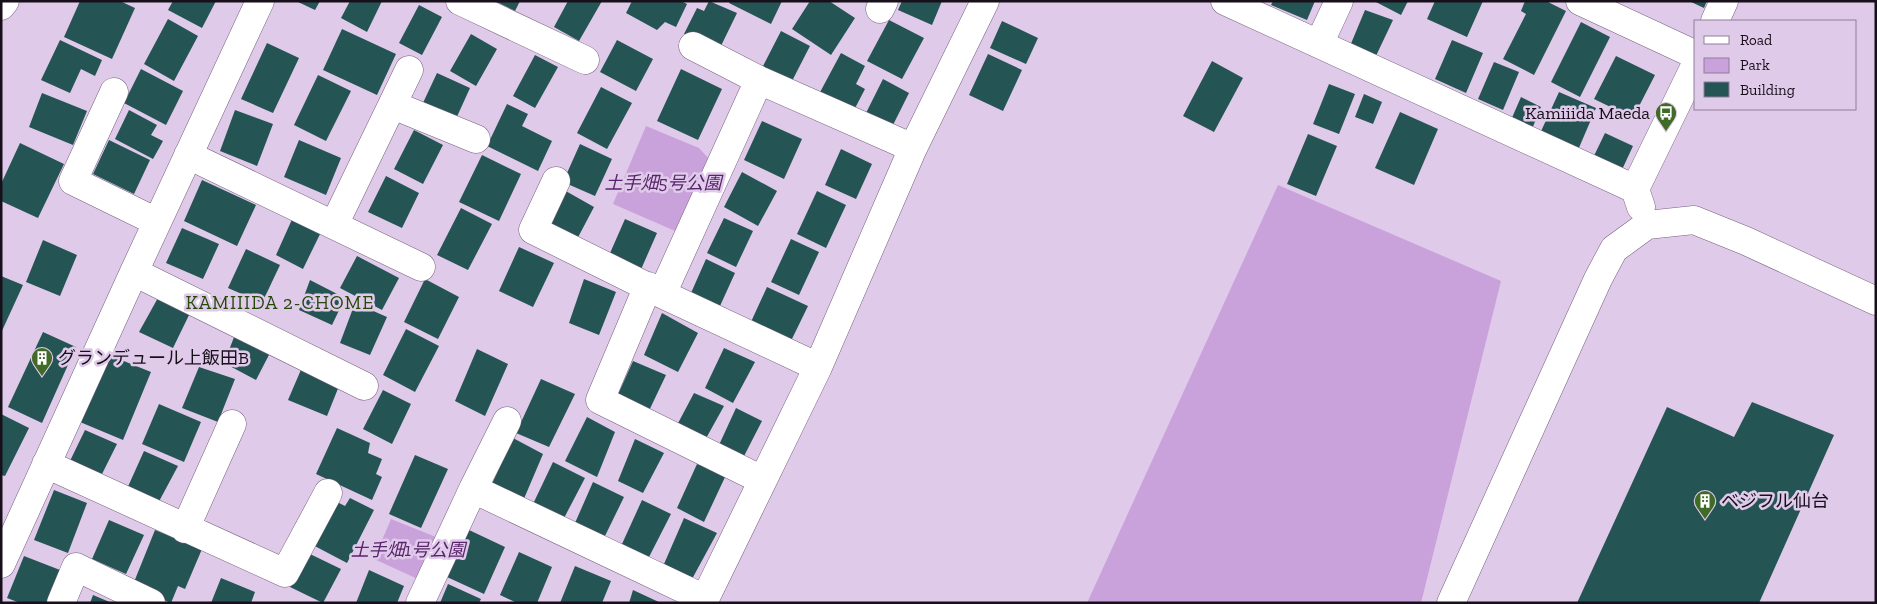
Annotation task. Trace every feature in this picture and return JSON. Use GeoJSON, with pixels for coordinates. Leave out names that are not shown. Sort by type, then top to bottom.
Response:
{"type":"FeatureCollection","features":[{"type":"Feature","properties":{"kind":"street"},"geometry":{"type":"LineString","coordinates":[[1,6],[5,1]]}},
{"type":"Feature","properties":{"kind":"street"},"geometry":{"type":"LineString","coordinates":[[1,564],[260,1]]}},
{"type":"Feature","properties":{"kind":"street"},"geometry":{"type":"LineString","coordinates":[[460,1],[585,60]]}},
{"type":"Feature","properties":{"kind":"street"},"geometry":{"type":"LineString","coordinates":[[473,489],[704,601],[818,367],[913,148],[985,1]]}},
{"type":"Feature","properties":{"kind":"street"},"geometry":{"type":"LineString","coordinates":[[1225,1],[1635,190]]}},
{"type":"Feature","properties":{"kind":"street"},"geometry":{"type":"LineString","coordinates":[[1319,44],[1338,1]]}},
{"type":"Feature","properties":{"kind":"street"},"geometry":{"type":"LineString","coordinates":[[1580,1],[1694,54]]}},
{"type":"Feature","properties":{"kind":"street"},"geometry":{"type":"LineString","coordinates":[[1715,20],[1724,1]]}},
{"type":"Feature","properties":{"kind":"street"},"geometry":{"type":"LineString","coordinates":[[693,46],[758,80],[913,148]]}},
{"type":"Feature","properties":{"kind":"street"},"geometry":{"type":"LineString","coordinates":[[1647,225],[1635,190],[1694,68]]}},
{"type":"Feature","properties":{"kind":"street"},"geometry":{"type":"LineString","coordinates":[[334,225],[409,70]]}},
{"type":"Feature","properties":{"kind":"street"},"geometry":{"type":"LineString","coordinates":[[758,80],[600,400],[762,480]]}},
{"type":"Feature","properties":{"kind":"street"},"geometry":{"type":"LineString","coordinates":[[114,92],[72,181],[157,222]]}},
{"type":"Feature","properties":{"kind":"street"},"geometry":{"type":"LineString","coordinates":[[393,105],[476,139]]}},
{"type":"Feature","properties":{"kind":"street"},"geometry":{"type":"LineString","coordinates":[[188,155],[421,266]]}},
{"type":"Feature","properties":{"kind":"street"},"geometry":{"type":"LineString","coordinates":[[556,181],[533,230],[818,367]]}},
{"type":"Feature","properties":{"kind":"street"},"geometry":{"type":"LineString","coordinates":[[1451,603],[1590,297],[1614,249],[1647,225],[1694,220],[1746,241],[1876,301]]}},
{"type":"Feature","properties":{"kind":"street"},"geometry":{"type":"LineString","coordinates":[[134,272],[364,386]]}},
{"type":"Feature","properties":{"kind":"street"},"geometry":{"type":"LineString","coordinates":[[420,603],[507,421]]}},
{"type":"Feature","properties":{"kind":"street"},"geometry":{"type":"LineString","coordinates":[[186,529],[232,424]]}},
{"type":"Feature","properties":{"kind":"street"},"geometry":{"type":"LineString","coordinates":[[46,464],[285,573],[328,494]]}},
{"type":"Feature","properties":{"kind":"street"},"geometry":{"type":"LineString","coordinates":[[61,603],[76,567],[151,603]]}},
{"type":"Feature","properties":{"kind":"green space","name":"土手畑5号公園"},"geometry":{"type":"Polygon","coordinates":[[[646,126],[699,148],[712,162],[682,234],[613,204],[646,126]]]}},
{"type":"Feature","properties":{"kind":"green space"},"geometry":{"type":"Polygon","coordinates":[[[1278,185],[1501,281],[1421,603],[1087,603],[1278,185]]]}},
{"type":"Feature","properties":{"kind":"green space","name":"土手畑1号公園"},"geometry":{"type":"Polygon","coordinates":[[[391,519],[441,539],[420,580],[374,559],[391,519]]]}},
{"type":"Feature","properties":{"kind":"building"},"geometry":{"type":"Polygon","coordinates":[[[80,1],[120,1],[135,8],[112,59],[64,37],[80,1]]]}},
{"type":"Feature","properties":{"kind":"building"},"geometry":{"type":"Polygon","coordinates":[[[173,1],[216,1],[202,28],[168,10],[173,1]]]}},
{"type":"Feature","properties":{"kind":"building"},"geometry":{"type":"Polygon","coordinates":[[[296,1],[320,1],[315,10],[296,1]]]}},
{"type":"Feature","properties":{"kind":"building"},"geometry":{"type":"Polygon","coordinates":[[[350,1],[382,1],[367,32],[341,18],[350,1]]]}},
{"type":"Feature","properties":{"kind":"building"},"geometry":{"type":"Polygon","coordinates":[[[495,1],[520,1],[515,11],[495,1]]]}},
{"type":"Feature","properties":{"kind":"building"},"geometry":{"type":"Polygon","coordinates":[[[568,1],[602,1],[579,41],[554,27],[568,1]]]}},
{"type":"Feature","properties":{"kind":"building"},"geometry":{"type":"Polygon","coordinates":[[[632,1],[681,1],[687,4],[676,27],[665,22],[657,30],[626,13],[632,1]]]}},
{"type":"Feature","properties":{"kind":"building"},"geometry":{"type":"Polygon","coordinates":[[[709,1],[737,13],[719,50],[684,34],[697,8],[704,11],[709,1]]]}},
{"type":"Feature","properties":{"kind":"building"},"geometry":{"type":"Polygon","coordinates":[[[730,1],[782,1],[771,24],[729,3],[730,1]]]}},
{"type":"Feature","properties":{"kind":"building"},"geometry":{"type":"Polygon","coordinates":[[[810,1],[829,1],[855,18],[831,55],[792,29],[810,1]]]}},
{"type":"Feature","properties":{"kind":"building"},"geometry":{"type":"Polygon","coordinates":[[[902,1],[942,1],[932,25],[898,10],[902,1]]]}},
{"type":"Feature","properties":{"kind":"building"},"geometry":{"type":"Polygon","coordinates":[[[1273,1],[1315,1],[1307,20],[1271,5],[1273,1]]]}},
{"type":"Feature","properties":{"kind":"building"},"geometry":{"type":"Polygon","coordinates":[[[1374,1],[1408,1],[1401,15],[1374,1]]]}},
{"type":"Feature","properties":{"kind":"building"},"geometry":{"type":"Polygon","coordinates":[[[1435,1],[1483,1],[1467,37],[1427,19],[1435,1]]]}},
{"type":"Feature","properties":{"kind":"building"},"geometry":{"type":"Polygon","coordinates":[[[1525,1],[1546,1],[1566,11],[1534,75],[1503,59],[1526,14],[1521,11],[1525,1]]]}},
{"type":"Feature","properties":{"kind":"building"},"geometry":{"type":"Polygon","coordinates":[[[1689,1],[1707,1],[1704,8],[1689,1]]]}},
{"type":"Feature","properties":{"kind":"building"},"geometry":{"type":"Polygon","coordinates":[[[419,5],[442,17],[422,55],[399,43],[419,5]]]}},
{"type":"Feature","properties":{"kind":"building"},"geometry":{"type":"Polygon","coordinates":[[[1365,10],[1393,20],[1375,58],[1350,46],[1365,10]]]}},
{"type":"Feature","properties":{"kind":"building"},"geometry":{"type":"Polygon","coordinates":[[[168,19],[198,36],[174,81],[144,64],[168,19]]]}},
{"type":"Feature","properties":{"kind":"building"},"geometry":{"type":"Polygon","coordinates":[[[889,20],[924,38],[902,79],[867,61],[889,20]]]}},
{"type":"Feature","properties":{"kind":"building"},"geometry":{"type":"Polygon","coordinates":[[[1002,21],[1038,38],[1026,64],[990,48],[1002,21]]]}},
{"type":"Feature","properties":{"kind":"building"},"geometry":{"type":"Polygon","coordinates":[[[1581,22],[1610,37],[1580,97],[1551,82],[1581,22]]]}},
{"type":"Feature","properties":{"kind":"building"},"geometry":{"type":"Polygon","coordinates":[[[342,29],[396,54],[377,95],[323,70],[342,29]]]}},
{"type":"Feature","properties":{"kind":"building"},"geometry":{"type":"Polygon","coordinates":[[[781,31],[810,46],[791,83],[762,68],[781,31]]]}},
{"type":"Feature","properties":{"kind":"building"},"geometry":{"type":"Polygon","coordinates":[[[471,34],[497,49],[476,86],[450,71],[471,34]]]}},
{"type":"Feature","properties":{"kind":"building"},"geometry":{"type":"Polygon","coordinates":[[[60,40],[102,60],[95,76],[81,69],[70,93],[41,80],[60,40]]]}},
{"type":"Feature","properties":{"kind":"building"},"geometry":{"type":"Polygon","coordinates":[[[617,40],[653,59],[636,91],[600,72],[617,40]]]}},
{"type":"Feature","properties":{"kind":"building"},"geometry":{"type":"Polygon","coordinates":[[[1452,40],[1483,53],[1466,93],[1435,79],[1452,40]]]}},
{"type":"Feature","properties":{"kind":"building"},"geometry":{"type":"Polygon","coordinates":[[[267,43],[299,58],[273,113],[241,99],[267,43]]]}},
{"type":"Feature","properties":{"kind":"building"},"geometry":{"type":"Polygon","coordinates":[[[841,53],[865,66],[856,84],[865,89],[852,114],[818,96],[841,53]]]}},
{"type":"Feature","properties":{"kind":"building"},"geometry":{"type":"Polygon","coordinates":[[[988,54],[1022,70],[1003,111],[969,95],[988,54]]]}},
{"type":"Feature","properties":{"kind":"building"},"geometry":{"type":"Polygon","coordinates":[[[535,55],[558,67],[535,108],[513,96],[535,55]]]}},
{"type":"Feature","properties":{"kind":"building"},"geometry":{"type":"Polygon","coordinates":[[[1616,56],[1655,75],[1633,118],[1594,99],[1616,56]]]}},
{"type":"Feature","properties":{"kind":"building"},"geometry":{"type":"Polygon","coordinates":[[[1212,61],[1243,78],[1214,132],[1183,116],[1212,61]]]}},
{"type":"Feature","properties":{"kind":"building"},"geometry":{"type":"Polygon","coordinates":[[[1494,62],[1519,72],[1503,110],[1478,99],[1494,62]]]}},
{"type":"Feature","properties":{"kind":"building"},"geometry":{"type":"Polygon","coordinates":[[[141,69],[183,91],[166,125],[124,103],[141,69]]]}},
{"type":"Feature","properties":{"kind":"building"},"geometry":{"type":"Polygon","coordinates":[[[681,69],[722,89],[698,140],[657,121],[681,69]]]}},
{"type":"Feature","properties":{"kind":"building"},"geometry":{"type":"Polygon","coordinates":[[[437,73],[470,88],[455,121],[422,105],[437,73]]]}},
{"type":"Feature","properties":{"kind":"building"},"geometry":{"type":"Polygon","coordinates":[[[318,75],[351,91],[326,141],[294,125],[318,75]]]}},
{"type":"Feature","properties":{"kind":"building"},"geometry":{"type":"Polygon","coordinates":[[[883,79],[909,93],[892,127],[866,113],[883,79]]]}},
{"type":"Feature","properties":{"kind":"building"},"geometry":{"type":"Polygon","coordinates":[[[1329,84],[1355,94],[1339,134],[1313,124],[1329,84]]]}},
{"type":"Feature","properties":{"kind":"building"},"geometry":{"type":"Polygon","coordinates":[[[601,87],[632,103],[607,149],[577,133],[601,87]]]}},
{"type":"Feature","properties":{"kind":"building"},"geometry":{"type":"Polygon","coordinates":[[[1559,92],[1596,108],[1575,157],[1537,140],[1559,92]]]}},
{"type":"Feature","properties":{"kind":"building"},"geometry":{"type":"Polygon","coordinates":[[[42,93],[87,111],[73,145],[29,127],[42,93]]]}},
{"type":"Feature","properties":{"kind":"building"},"geometry":{"type":"Polygon","coordinates":[[[1364,94],[1382,102],[1373,124],[1355,117],[1364,94]]]}},
{"type":"Feature","properties":{"kind":"building"},"geometry":{"type":"Polygon","coordinates":[[[1521,97],[1541,107],[1532,129],[1511,120],[1521,97]]]}},
{"type":"Feature","properties":{"kind":"building"},"geometry":{"type":"Polygon","coordinates":[[[507,104],[528,114],[522,126],[552,141],[538,171],[487,146],[507,104]]]}},
{"type":"Feature","properties":{"kind":"building"},"geometry":{"type":"Polygon","coordinates":[[[129,110],[157,125],[151,135],[163,141],[153,159],[115,139],[129,110]]]}},
{"type":"Feature","properties":{"kind":"building"},"geometry":{"type":"Polygon","coordinates":[[[235,110],[273,124],[257,166],[220,151],[235,110]]]}},
{"type":"Feature","properties":{"kind":"building"},"geometry":{"type":"Polygon","coordinates":[[[1400,112],[1438,129],[1414,185],[1375,168],[1400,112]]]}},
{"type":"Feature","properties":{"kind":"building"},"geometry":{"type":"Polygon","coordinates":[[[762,121],[802,139],[784,179],[744,160],[762,121]]]}},
{"type":"Feature","properties":{"kind":"building"},"geometry":{"type":"Polygon","coordinates":[[[414,130],[443,145],[423,184],[394,169],[414,130]]]}},
{"type":"Feature","properties":{"kind":"building"},"geometry":{"type":"Polygon","coordinates":[[[1605,133],[1633,146],[1620,174],[1592,160],[1605,133]]]}},
{"type":"Feature","properties":{"kind":"building"},"geometry":{"type":"Polygon","coordinates":[[[1308,134],[1337,146],[1316,196],[1287,184],[1308,134]]]}},
{"type":"Feature","properties":{"kind":"building"},"geometry":{"type":"Polygon","coordinates":[[[109,140],[150,160],[134,194],[93,174],[109,140]]]}},
{"type":"Feature","properties":{"kind":"building"},"geometry":{"type":"Polygon","coordinates":[[[299,140],[341,158],[326,195],[284,177],[299,140]]]}},
{"type":"Feature","properties":{"kind":"building"},"geometry":{"type":"Polygon","coordinates":[[[20,143],[64,164],[38,218],[1,201],[1,184],[20,143]]]}},
{"type":"Feature","properties":{"kind":"building"},"geometry":{"type":"Polygon","coordinates":[[[580,144],[612,159],[595,196],[563,182],[580,144]]]}},
{"type":"Feature","properties":{"kind":"building"},"geometry":{"type":"Polygon","coordinates":[[[841,149],[872,164],[856,199],[825,185],[841,149]]]}},
{"type":"Feature","properties":{"kind":"building"},"geometry":{"type":"Polygon","coordinates":[[[482,155],[521,174],[499,221],[459,202],[482,155]]]}},
{"type":"Feature","properties":{"kind":"building"},"geometry":{"type":"Polygon","coordinates":[[[742,172],[777,191],[758,226],[724,207],[742,172]]]}},
{"type":"Feature","properties":{"kind":"building"},"geometry":{"type":"Polygon","coordinates":[[[386,176],[419,193],[402,228],[368,212],[386,176]]]}},
{"type":"Feature","properties":{"kind":"building"},"geometry":{"type":"Polygon","coordinates":[[[202,180],[256,205],[237,246],[184,221],[202,180]]]}},
{"type":"Feature","properties":{"kind":"building"},"geometry":{"type":"Polygon","coordinates":[[[564,190],[594,207],[575,243],[544,227],[564,190]]]}},
{"type":"Feature","properties":{"kind":"building"},"geometry":{"type":"Polygon","coordinates":[[[817,191],[846,205],[826,248],[797,234],[817,191]]]}},
{"type":"Feature","properties":{"kind":"building"},"geometry":{"type":"Polygon","coordinates":[[[461,208],[492,224],[468,270],[437,255],[461,208]]]}},
{"type":"Feature","properties":{"kind":"building"},"geometry":{"type":"Polygon","coordinates":[[[294,215],[322,230],[303,269],[276,255],[294,215]]]}},
{"type":"Feature","properties":{"kind":"building"},"geometry":{"type":"Polygon","coordinates":[[[724,218],[753,231],[736,267],[707,253],[724,218]]]}},
{"type":"Feature","properties":{"kind":"building"},"geometry":{"type":"Polygon","coordinates":[[[625,219],[657,233],[639,274],[607,260],[625,219]]]}},
{"type":"Feature","properties":{"kind":"building"},"geometry":{"type":"Polygon","coordinates":[[[182,228],[219,244],[203,279],[166,263],[182,228]]]}},
{"type":"Feature","properties":{"kind":"building"},"geometry":{"type":"Polygon","coordinates":[[[791,239],[819,252],[799,295],[771,282],[791,239]]]}},
{"type":"Feature","properties":{"kind":"building"},"geometry":{"type":"Polygon","coordinates":[[[43,240],[77,255],[60,296],[26,282],[43,240]]]}},
{"type":"Feature","properties":{"kind":"building"},"geometry":{"type":"Polygon","coordinates":[[[519,247],[554,263],[533,307],[499,291],[519,247]]]}},
{"type":"Feature","properties":{"kind":"building"},"geometry":{"type":"Polygon","coordinates":[[[246,249],[280,265],[262,303],[228,288],[246,249]]]}},
{"type":"Feature","properties":{"kind":"building"},"geometry":{"type":"Polygon","coordinates":[[[357,256],[399,278],[382,310],[340,288],[357,256]]]}},
{"type":"Feature","properties":{"kind":"building"},"geometry":{"type":"Polygon","coordinates":[[[706,259],[735,273],[720,306],[691,293],[706,259]]]}},
{"type":"Feature","properties":{"kind":"building"},"geometry":{"type":"Polygon","coordinates":[[[1,276],[23,285],[1,333],[1,276]]]}},
{"type":"Feature","properties":{"kind":"building"},"geometry":{"type":"Polygon","coordinates":[[[425,279],[459,297],[438,339],[404,322],[425,279]]]}},
{"type":"Feature","properties":{"kind":"building"},"geometry":{"type":"Polygon","coordinates":[[[584,279],[616,292],[599,335],[569,323],[584,279]]]}},
{"type":"Feature","properties":{"kind":"building"},"geometry":{"type":"Polygon","coordinates":[[[310,280],[345,298],[332,325],[299,310],[310,280]]]}},
{"type":"Feature","properties":{"kind":"building"},"geometry":{"type":"Polygon","coordinates":[[[767,287],[808,306],[790,343],[750,324],[767,287]]]}},
{"type":"Feature","properties":{"kind":"building"},"geometry":{"type":"Polygon","coordinates":[[[159,296],[190,313],[173,348],[139,332],[159,296]]]}},
{"type":"Feature","properties":{"kind":"building"},"geometry":{"type":"Polygon","coordinates":[[[355,303],[387,317],[370,355],[340,343],[355,303]]]}},
{"type":"Feature","properties":{"kind":"building"},"geometry":{"type":"Polygon","coordinates":[[[662,313],[698,333],[678,372],[644,355],[662,313]]]}},
{"type":"Feature","properties":{"kind":"building"},"geometry":{"type":"Polygon","coordinates":[[[406,329],[439,346],[415,392],[383,375],[406,329]]]}},
{"type":"Feature","properties":{"kind":"building","name":"グランデュール上飯田B"},"geometry":{"type":"Polygon","coordinates":[[[43,332],[76,347],[42,423],[8,407],[43,332]]]}},
{"type":"Feature","properties":{"kind":"building"},"geometry":{"type":"Polygon","coordinates":[[[236,332],[271,351],[256,380],[224,363],[236,332]]]}},
{"type":"Feature","properties":{"kind":"building"},"geometry":{"type":"Polygon","coordinates":[[[724,348],[755,362],[733,403],[705,388],[724,348]]]}},
{"type":"Feature","properties":{"kind":"building"},"geometry":{"type":"Polygon","coordinates":[[[477,349],[508,364],[485,416],[455,401],[477,349]]]}},
{"type":"Feature","properties":{"kind":"building"},"geometry":{"type":"Polygon","coordinates":[[[109,355],[151,372],[123,440],[80,422],[109,355]]]}},
{"type":"Feature","properties":{"kind":"building"},"geometry":{"type":"Polygon","coordinates":[[[633,361],[666,375],[647,415],[615,401],[633,361]]]}},
{"type":"Feature","properties":{"kind":"building"},"geometry":{"type":"Polygon","coordinates":[[[303,365],[341,381],[327,416],[288,400],[303,365]]]}},
{"type":"Feature","properties":{"kind":"building"},"geometry":{"type":"Polygon","coordinates":[[[199,367],[235,379],[218,422],[182,408],[199,367]]]}},
{"type":"Feature","properties":{"kind":"building"},"geometry":{"type":"Polygon","coordinates":[[[541,379],[575,394],[549,447],[516,433],[541,379]]]}},
{"type":"Feature","properties":{"kind":"building"},"geometry":{"type":"Polygon","coordinates":[[[383,390],[411,404],[392,444],[363,429],[383,390]]]}},
{"type":"Feature","properties":{"kind":"building"},"geometry":{"type":"Polygon","coordinates":[[[694,393],[724,406],[704,442],[676,427],[694,393]]]}},
{"type":"Feature","properties":{"kind":"building","name":"ベジフル仙台"},"geometry":{"type":"Polygon","coordinates":[[[1752,402],[1834,435],[1759,603],[1577,603],[1667,407],[1734,437],[1752,402]]]}},
{"type":"Feature","properties":{"kind":"building"},"geometry":{"type":"Polygon","coordinates":[[[159,404],[201,422],[184,462],[142,444],[159,404]]]}},
{"type":"Feature","properties":{"kind":"building"},"geometry":{"type":"Polygon","coordinates":[[[736,408],[762,421],[743,458],[719,445],[736,408]]]}},
{"type":"Feature","properties":{"kind":"building"},"geometry":{"type":"Polygon","coordinates":[[[1,414],[29,428],[5,476],[1,475],[1,414]]]}},
{"type":"Feature","properties":{"kind":"building"},"geometry":{"type":"Polygon","coordinates":[[[587,417],[615,432],[597,477],[565,461],[587,417]]]}},
{"type":"Feature","properties":{"kind":"building"},"geometry":{"type":"Polygon","coordinates":[[[337,428],[370,443],[368,453],[382,459],[376,474],[382,477],[372,500],[316,474],[337,428]]]}},
{"type":"Feature","properties":{"kind":"building"},"geometry":{"type":"Polygon","coordinates":[[[85,430],[117,444],[99,480],[68,465],[85,430]]]}},
{"type":"Feature","properties":{"kind":"building"},"geometry":{"type":"Polygon","coordinates":[[[513,438],[543,454],[523,501],[491,486],[513,438]]]}},
{"type":"Feature","properties":{"kind":"building"},"geometry":{"type":"Polygon","coordinates":[[[635,439],[664,453],[643,493],[618,481],[635,439]]]}},
{"type":"Feature","properties":{"kind":"building"},"geometry":{"type":"Polygon","coordinates":[[[144,451],[178,466],[156,507],[126,491],[144,451]]]}},
{"type":"Feature","properties":{"kind":"building"},"geometry":{"type":"Polygon","coordinates":[[[415,455],[448,469],[421,528],[389,514],[415,455]]]}},
{"type":"Feature","properties":{"kind":"building"},"geometry":{"type":"Polygon","coordinates":[[[553,462],[585,478],[563,520],[533,504],[553,462]]]}},
{"type":"Feature","properties":{"kind":"building"},"geometry":{"type":"Polygon","coordinates":[[[697,464],[726,475],[704,522],[677,508],[697,464]]]}},
{"type":"Feature","properties":{"kind":"building"},"geometry":{"type":"Polygon","coordinates":[[[593,482],[624,497],[604,538],[575,523],[593,482]]]}},
{"type":"Feature","properties":{"kind":"building"},"geometry":{"type":"Polygon","coordinates":[[[54,490],[87,503],[68,553],[34,540],[54,490]]]}},
{"type":"Feature","properties":{"kind":"building"},"geometry":{"type":"Polygon","coordinates":[[[350,498],[374,510],[347,563],[309,543],[337,502],[345,506],[350,498]]]}},
{"type":"Feature","properties":{"kind":"building"},"geometry":{"type":"Polygon","coordinates":[[[642,500],[671,514],[649,557],[622,544],[642,500]]]}},
{"type":"Feature","properties":{"kind":"building"},"geometry":{"type":"Polygon","coordinates":[[[684,518],[717,533],[692,579],[664,564],[684,518]]]}},
{"type":"Feature","properties":{"kind":"building"},"geometry":{"type":"Polygon","coordinates":[[[109,520],[144,535],[126,574],[92,559],[109,520]]]}},
{"type":"Feature","properties":{"kind":"building"},"geometry":{"type":"Polygon","coordinates":[[[155,530],[202,549],[185,589],[178,586],[171,603],[132,587],[155,530]]]}},
{"type":"Feature","properties":{"kind":"building"},"geometry":{"type":"Polygon","coordinates":[[[469,530],[505,547],[484,594],[447,577],[469,530]]]}},
{"type":"Feature","properties":{"kind":"building"},"geometry":{"type":"Polygon","coordinates":[[[519,552],[552,567],[537,603],[517,603],[500,595],[519,552]]]}},
{"type":"Feature","properties":{"kind":"building"},"geometry":{"type":"Polygon","coordinates":[[[310,554],[341,569],[323,603],[290,587],[310,554]]]}},
{"type":"Feature","properties":{"kind":"building"},"geometry":{"type":"Polygon","coordinates":[[[24,556],[60,570],[47,603],[20,603],[7,598],[24,556]]]}},
{"type":"Feature","properties":{"kind":"building"},"geometry":{"type":"Polygon","coordinates":[[[575,566],[611,581],[602,603],[560,603],[575,566]]]}},
{"type":"Feature","properties":{"kind":"building"},"geometry":{"type":"Polygon","coordinates":[[[369,570],[404,586],[397,603],[356,603],[369,570]]]}},
{"type":"Feature","properties":{"kind":"building"},"geometry":{"type":"Polygon","coordinates":[[[221,578],[255,592],[251,603],[211,603],[221,578]]]}},
{"type":"Feature","properties":{"kind":"building"},"geometry":{"type":"Polygon","coordinates":[[[448,584],[481,599],[479,603],[440,603],[448,584]]]}},
{"type":"Feature","properties":{"kind":"building"},"geometry":{"type":"Polygon","coordinates":[[[633,590],[661,603],[629,603],[633,590]]]}},
{"type":"Feature","properties":{"kind":"building"},"geometry":{"type":"Polygon","coordinates":[[[93,595],[112,603],[90,603],[93,595]]]}},
{"type":"Feature","properties":{"kind":"place","name":"Kamiiida Maeda"},"geometry":{"type":"Point","coordinates":[1666,132]}},
{"type":"Feature","properties":{"kind":"place","name":"グランデュール上飯田B"},"geometry":{"type":"Point","coordinates":[42,377]}},
{"type":"Feature","properties":{"kind":"place","name":"ベジフル仙台"},"geometry":{"type":"Point","coordinates":[1705,520]}},
{"type":"Feature","properties":{"kind":"district","name":"KAMIIIDA 2-CHOME"},"geometry":{"type":"Point","coordinates":[280,302]}}]}
